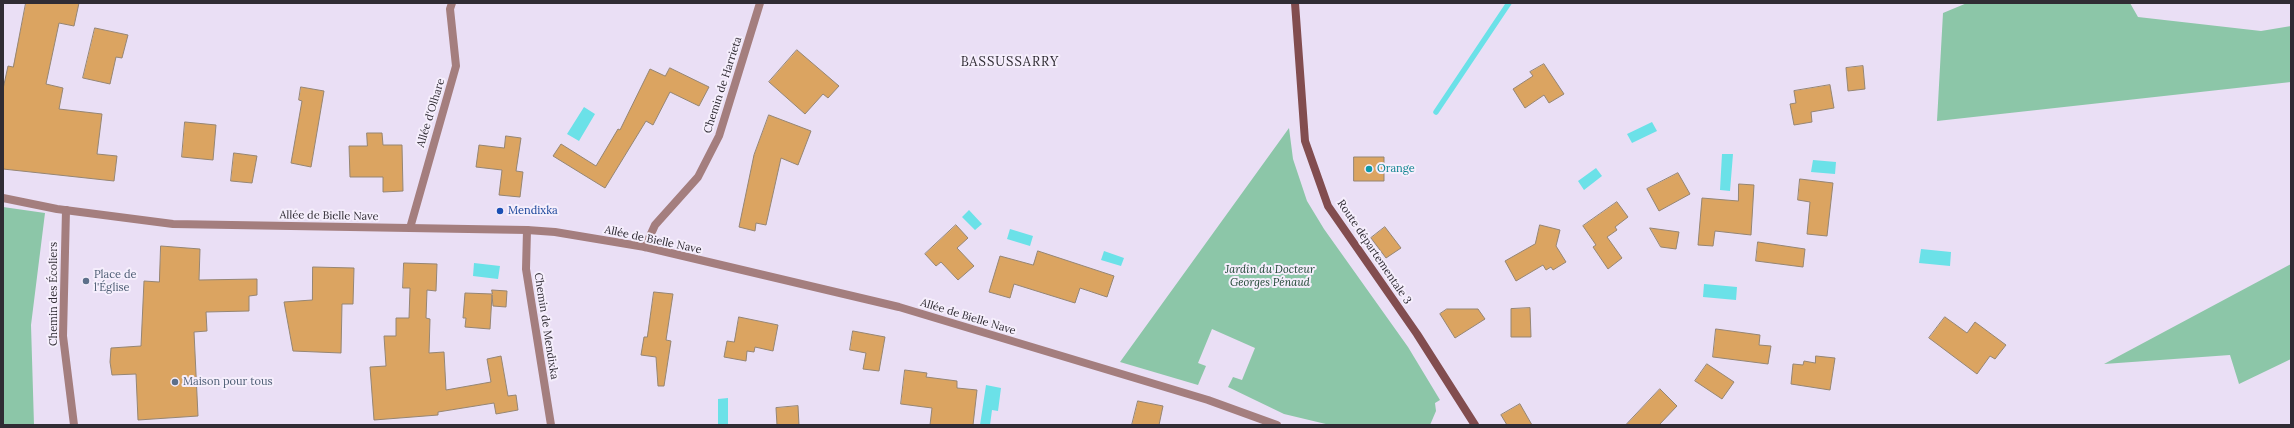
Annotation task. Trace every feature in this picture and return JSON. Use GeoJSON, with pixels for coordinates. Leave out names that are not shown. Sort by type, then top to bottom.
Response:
{"type":"FeatureCollection","features":[{"type":"Feature","properties":{"kind":"main road","name":"Route départementale 3"},"geometry":{"type":"LineString","coordinates":[[1295,3],[1305,141],[1328,206],[1417,334],[1475,425]]}},
{"type":"Feature","properties":{"kind":"street","name":"Allée d'Olhare"},"geometry":{"type":"LineString","coordinates":[[410,228],[456,66],[450,9],[452,3]]}},
{"type":"Feature","properties":{"kind":"street","name":"Chemin de Harrieta"},"geometry":{"type":"LineString","coordinates":[[645,248],[655,225],[698,177],[719,136],[760,3]]}},
{"type":"Feature","properties":{"kind":"street","name":"Allée de Bielle Nave"},"geometry":{"type":"LineString","coordinates":[[3,198],[66,210],[173,224],[527,230],[555,232],[645,248],[899,307],[1208,400],[1278,425]]}},
{"type":"Feature","properties":{"kind":"street","name":"Chemin des Écoliers"},"geometry":{"type":"LineString","coordinates":[[66,210],[63,319],[74,425]]}},
{"type":"Feature","properties":{"kind":"street","name":"Chemin de Mendixka"},"geometry":{"type":"LineString","coordinates":[[527,230],[526,269],[551,425]]}},
{"type":"Feature","properties":{"kind":"green space"},"geometry":{"type":"Polygon","coordinates":[[[1967,3],[2130,3],[2138,17],[2261,31],[2291,26],[2291,82],[1937,121],[1943,13],[1967,3]]]}},
{"type":"Feature","properties":{"kind":"green space","name":"Jardin du Docteur Georges Pénaud"},"geometry":{"type":"Polygon","coordinates":[[[1289,128],[1293,159],[1307,201],[1324,229],[1408,347],[1440,400],[1435,403],[1436,411],[1430,425],[1330,425],[1284,414],[1228,387],[1233,377],[1242,380],[1255,348],[1212,329],[1198,363],[1206,366],[1198,385],[1120,362],[1289,128]]]}},
{"type":"Feature","properties":{"kind":"green space"},"geometry":{"type":"Polygon","coordinates":[[[3,207],[45,213],[31,325],[34,425],[3,425],[3,207]]]}},
{"type":"Feature","properties":{"kind":"green space"},"geometry":{"type":"Polygon","coordinates":[[[2291,264],[2291,359],[2239,384],[2230,355],[2104,364],[2291,264]]]}},
{"type":"Feature","properties":{"kind":"water"},"geometry":{"type":"Polygon","coordinates":[[[584,107],[595,114],[579,141],[567,134],[584,107]]]}},
{"type":"Feature","properties":{"kind":"water"},"geometry":{"type":"Polygon","coordinates":[[[1652,122],[1657,131],[1632,143],[1627,134],[1652,122]]]}},
{"type":"Feature","properties":{"kind":"water"},"geometry":{"type":"Polygon","coordinates":[[[1722,154],[1733,154],[1730,191],[1720,190],[1722,154]]]}},
{"type":"Feature","properties":{"kind":"water"},"geometry":{"type":"Polygon","coordinates":[[[1813,160],[1836,162],[1835,174],[1811,172],[1813,160]]]}},
{"type":"Feature","properties":{"kind":"water"},"geometry":{"type":"Polygon","coordinates":[[[1596,168],[1602,176],[1584,190],[1578,181],[1596,168]]]}},
{"type":"Feature","properties":{"kind":"water"},"geometry":{"type":"Polygon","coordinates":[[[969,210],[982,224],[975,230],[962,217],[969,210]]]}},
{"type":"Feature","properties":{"kind":"water"},"geometry":{"type":"Polygon","coordinates":[[[1010,229],[1033,236],[1030,246],[1007,239],[1010,229]]]}},
{"type":"Feature","properties":{"kind":"water"},"geometry":{"type":"Polygon","coordinates":[[[1921,249],[1951,252],[1950,266],[1919,263],[1921,249]]]}},
{"type":"Feature","properties":{"kind":"water"},"geometry":{"type":"Polygon","coordinates":[[[1104,251],[1124,258],[1121,266],[1101,260],[1104,251]]]}},
{"type":"Feature","properties":{"kind":"water"},"geometry":{"type":"Polygon","coordinates":[[[474,263],[500,266],[498,279],[473,276],[474,263]]]}},
{"type":"Feature","properties":{"kind":"water"},"geometry":{"type":"Polygon","coordinates":[[[1704,284],[1737,287],[1736,300],[1703,297],[1704,284]]]}},
{"type":"Feature","properties":{"kind":"water"},"geometry":{"type":"Polygon","coordinates":[[[986,385],[1001,388],[998,411],[992,410],[990,425],[980,425],[986,385]]]}},
{"type":"Feature","properties":{"kind":"water"},"geometry":{"type":"Polygon","coordinates":[[[728,398],[728,425],[718,425],[718,399],[728,398]]]}},
{"type":"Feature","properties":{"kind":"building"},"geometry":{"type":"Polygon","coordinates":[[[26,3],[79,3],[74,26],[59,23],[46,84],[63,88],[59,109],[102,114],[97,154],[117,156],[114,181],[3,169],[3,89],[8,66],[13,67],[26,3]]]}},
{"type":"Feature","properties":{"kind":"building"},"geometry":{"type":"Polygon","coordinates":[[[95,28],[128,35],[122,58],[116,57],[110,84],[83,78],[95,28]]]}},
{"type":"Feature","properties":{"kind":"building"},"geometry":{"type":"Polygon","coordinates":[[[797,50],[839,86],[828,98],[823,94],[805,114],[769,82],[797,50]]]}},
{"type":"Feature","properties":{"kind":"building"},"geometry":{"type":"Polygon","coordinates":[[[1544,64],[1564,94],[1549,103],[1544,95],[1525,108],[1513,89],[1533,76],[1530,72],[1544,64]]]}},
{"type":"Feature","properties":{"kind":"building"},"geometry":{"type":"Polygon","coordinates":[[[1863,66],[1865,89],[1848,91],[1846,68],[1863,66]]]}},
{"type":"Feature","properties":{"kind":"building"},"geometry":{"type":"Polygon","coordinates":[[[670,68],[709,87],[699,106],[670,92],[653,125],[646,121],[605,188],[553,156],[561,144],[596,166],[618,129],[620,130],[650,69],[665,76],[670,68]]]}},
{"type":"Feature","properties":{"kind":"building"},"geometry":{"type":"Polygon","coordinates":[[[1830,85],[1834,108],[1811,112],[1812,122],[1794,125],[1790,104],[1796,103],[1794,91],[1830,85]]]}},
{"type":"Feature","properties":{"kind":"building"},"geometry":{"type":"Polygon","coordinates":[[[301,87],[324,91],[311,167],[291,163],[302,101],[299,100],[301,87]]]}},
{"type":"Feature","properties":{"kind":"building"},"geometry":{"type":"Polygon","coordinates":[[[769,115],[811,131],[798,165],[781,158],[766,225],[756,223],[755,231],[739,227],[754,155],[769,115]]]}},
{"type":"Feature","properties":{"kind":"building"},"geometry":{"type":"Polygon","coordinates":[[[185,122],[216,125],[213,160],[182,157],[185,122]]]}},
{"type":"Feature","properties":{"kind":"building"},"geometry":{"type":"Polygon","coordinates":[[[367,133],[382,133],[383,145],[402,145],[403,191],[383,192],[383,177],[350,177],[349,146],[367,146],[367,133]]]}},
{"type":"Feature","properties":{"kind":"building"},"geometry":{"type":"Polygon","coordinates":[[[506,136],[521,138],[516,171],[523,172],[520,197],[499,195],[502,170],[476,167],[479,145],[504,148],[506,136]]]}},
{"type":"Feature","properties":{"kind":"building"},"geometry":{"type":"Polygon","coordinates":[[[234,153],[257,156],[252,183],[231,181],[234,153]]]}},
{"type":"Feature","properties":{"kind":"building","name":"Orange"},"geometry":{"type":"Polygon","coordinates":[[[1354,157],[1384,157],[1384,181],[1354,181],[1354,157]]]}},
{"type":"Feature","properties":{"kind":"building"},"geometry":{"type":"Polygon","coordinates":[[[1678,173],[1690,194],[1659,211],[1647,189],[1678,173]]]}},
{"type":"Feature","properties":{"kind":"building"},"geometry":{"type":"Polygon","coordinates":[[[1800,179],[1833,183],[1827,236],[1807,234],[1810,202],[1798,200],[1800,179]]]}},
{"type":"Feature","properties":{"kind":"building"},"geometry":{"type":"Polygon","coordinates":[[[1739,184],[1754,185],[1751,235],[1715,231],[1713,246],[1698,245],[1702,198],[1738,201],[1739,184]]]}},
{"type":"Feature","properties":{"kind":"building"},"geometry":{"type":"Polygon","coordinates":[[[1617,202],[1628,217],[1615,227],[1617,230],[1607,237],[1622,258],[1608,269],[1593,247],[1596,245],[1583,226],[1617,202]]]}},
{"type":"Feature","properties":{"kind":"building"},"geometry":{"type":"Polygon","coordinates":[[[956,225],[968,238],[957,248],[974,266],[958,280],[941,262],[936,266],[925,254],[956,225]]]}},
{"type":"Feature","properties":{"kind":"building"},"geometry":{"type":"Polygon","coordinates":[[[1540,225],[1560,230],[1556,246],[1566,262],[1553,270],[1551,267],[1546,270],[1543,265],[1516,281],[1505,261],[1535,244],[1540,225]]]}},
{"type":"Feature","properties":{"kind":"building"},"geometry":{"type":"Polygon","coordinates":[[[1385,227],[1401,248],[1386,258],[1371,238],[1385,227]]]}},
{"type":"Feature","properties":{"kind":"building"},"geometry":{"type":"Polygon","coordinates":[[[1650,228],[1679,232],[1676,249],[1661,247],[1650,228]]]}},
{"type":"Feature","properties":{"kind":"building"},"geometry":{"type":"Polygon","coordinates":[[[1758,242],[1805,249],[1803,267],[1756,261],[1758,242]]]}},
{"type":"Feature","properties":{"kind":"building"},"geometry":{"type":"Polygon","coordinates":[[[161,246],[200,249],[199,280],[257,279],[257,295],[249,296],[249,311],[206,312],[207,331],[194,332],[198,416],[138,420],[136,374],[112,375],[110,362],[111,348],[141,346],[144,281],[159,282],[161,246]]]}},
{"type":"Feature","properties":{"kind":"building"},"geometry":{"type":"Polygon","coordinates":[[[1038,251],[1114,276],[1107,297],[1080,288],[1075,303],[1014,284],[1010,298],[989,292],[1000,256],[1033,265],[1038,251]]]}},
{"type":"Feature","properties":{"kind":"building"},"geometry":{"type":"Polygon","coordinates":[[[404,263],[437,264],[436,291],[427,290],[426,318],[430,319],[429,353],[444,352],[446,390],[491,382],[487,359],[501,356],[508,396],[516,395],[518,410],[496,414],[494,403],[438,412],[438,415],[374,420],[370,367],[386,366],[384,336],[396,336],[396,318],[409,318],[410,288],[403,288],[404,263]]]}},
{"type":"Feature","properties":{"kind":"building"},"geometry":{"type":"Polygon","coordinates":[[[313,267],[354,268],[353,304],[342,304],[341,353],[293,351],[284,302],[312,300],[313,267]]]}},
{"type":"Feature","properties":{"kind":"building"},"geometry":{"type":"Polygon","coordinates":[[[492,290],[507,291],[506,307],[493,306],[492,295],[490,329],[465,327],[466,318],[463,318],[465,293],[492,294],[492,290]]]}},
{"type":"Feature","properties":{"kind":"building"},"geometry":{"type":"Polygon","coordinates":[[[654,292],[673,294],[666,340],[671,341],[664,386],[658,386],[656,357],[641,355],[644,337],[647,337],[654,292]]]}},
{"type":"Feature","properties":{"kind":"building"},"geometry":{"type":"Polygon","coordinates":[[[1530,308],[1531,337],[1511,337],[1511,309],[1530,308]]]}},
{"type":"Feature","properties":{"kind":"building"},"geometry":{"type":"Polygon","coordinates":[[[1447,309],[1478,309],[1485,319],[1455,338],[1440,314],[1447,309]]]}},
{"type":"Feature","properties":{"kind":"building"},"geometry":{"type":"Polygon","coordinates":[[[739,317],[778,325],[773,351],[755,347],[754,352],[747,351],[746,361],[724,357],[727,341],[734,342],[739,317]]]}},
{"type":"Feature","properties":{"kind":"building"},"geometry":{"type":"Polygon","coordinates":[[[1945,317],[1967,333],[1975,322],[2006,345],[1995,359],[1990,356],[1977,374],[1929,338],[1945,317]]]}},
{"type":"Feature","properties":{"kind":"building"},"geometry":{"type":"Polygon","coordinates":[[[1716,329],[1760,335],[1759,345],[1771,346],[1768,364],[1713,357],[1716,329]]]}},
{"type":"Feature","properties":{"kind":"building"},"geometry":{"type":"Polygon","coordinates":[[[853,331],[885,337],[879,371],[863,369],[866,353],[850,350],[853,331]]]}},
{"type":"Feature","properties":{"kind":"building"},"geometry":{"type":"Polygon","coordinates":[[[1816,356],[1835,358],[1830,390],[1791,384],[1793,364],[1803,365],[1804,361],[1815,363],[1816,356]]]}},
{"type":"Feature","properties":{"kind":"building"},"geometry":{"type":"Polygon","coordinates":[[[1707,364],[1734,382],[1722,399],[1695,381],[1707,364]]]}},
{"type":"Feature","properties":{"kind":"building"},"geometry":{"type":"Polygon","coordinates":[[[905,370],[927,373],[926,377],[957,381],[957,388],[977,390],[973,425],[930,425],[932,408],[901,404],[905,370]]]}},
{"type":"Feature","properties":{"kind":"building"},"geometry":{"type":"Polygon","coordinates":[[[1660,389],[1677,406],[1659,425],[1626,425],[1660,389]]]}},
{"type":"Feature","properties":{"kind":"building"},"geometry":{"type":"Polygon","coordinates":[[[1138,401],[1163,406],[1159,425],[1132,425],[1138,401]]]}},
{"type":"Feature","properties":{"kind":"building"},"geometry":{"type":"Polygon","coordinates":[[[1520,404],[1532,425],[1507,425],[1501,415],[1520,404]]]}},
{"type":"Feature","properties":{"kind":"building"},"geometry":{"type":"Polygon","coordinates":[[[798,406],[799,425],[777,425],[776,408],[798,406]]]}},
{"type":"Feature","properties":{"kind":"waterway"},"geometry":{"type":"LineString","coordinates":[[1436,112],[1509,3]]}},
{"type":"Feature","properties":{"kind":"place","name":"Orange"},"geometry":{"type":"Point","coordinates":[1369,169]}},
{"type":"Feature","properties":{"kind":"place","name":"Mendixka"},"geometry":{"type":"Point","coordinates":[500,211]}},
{"type":"Feature","properties":{"kind":"place","name":"Place de l'Église"},"geometry":{"type":"Point","coordinates":[86,281]}},
{"type":"Feature","properties":{"kind":"place","name":"Maison pour tous"},"geometry":{"type":"Point","coordinates":[175,382]}},
{"type":"Feature","properties":{"kind":"district","name":"BASSUSSARRY"},"geometry":{"type":"Point","coordinates":[1010,62]}}]}
